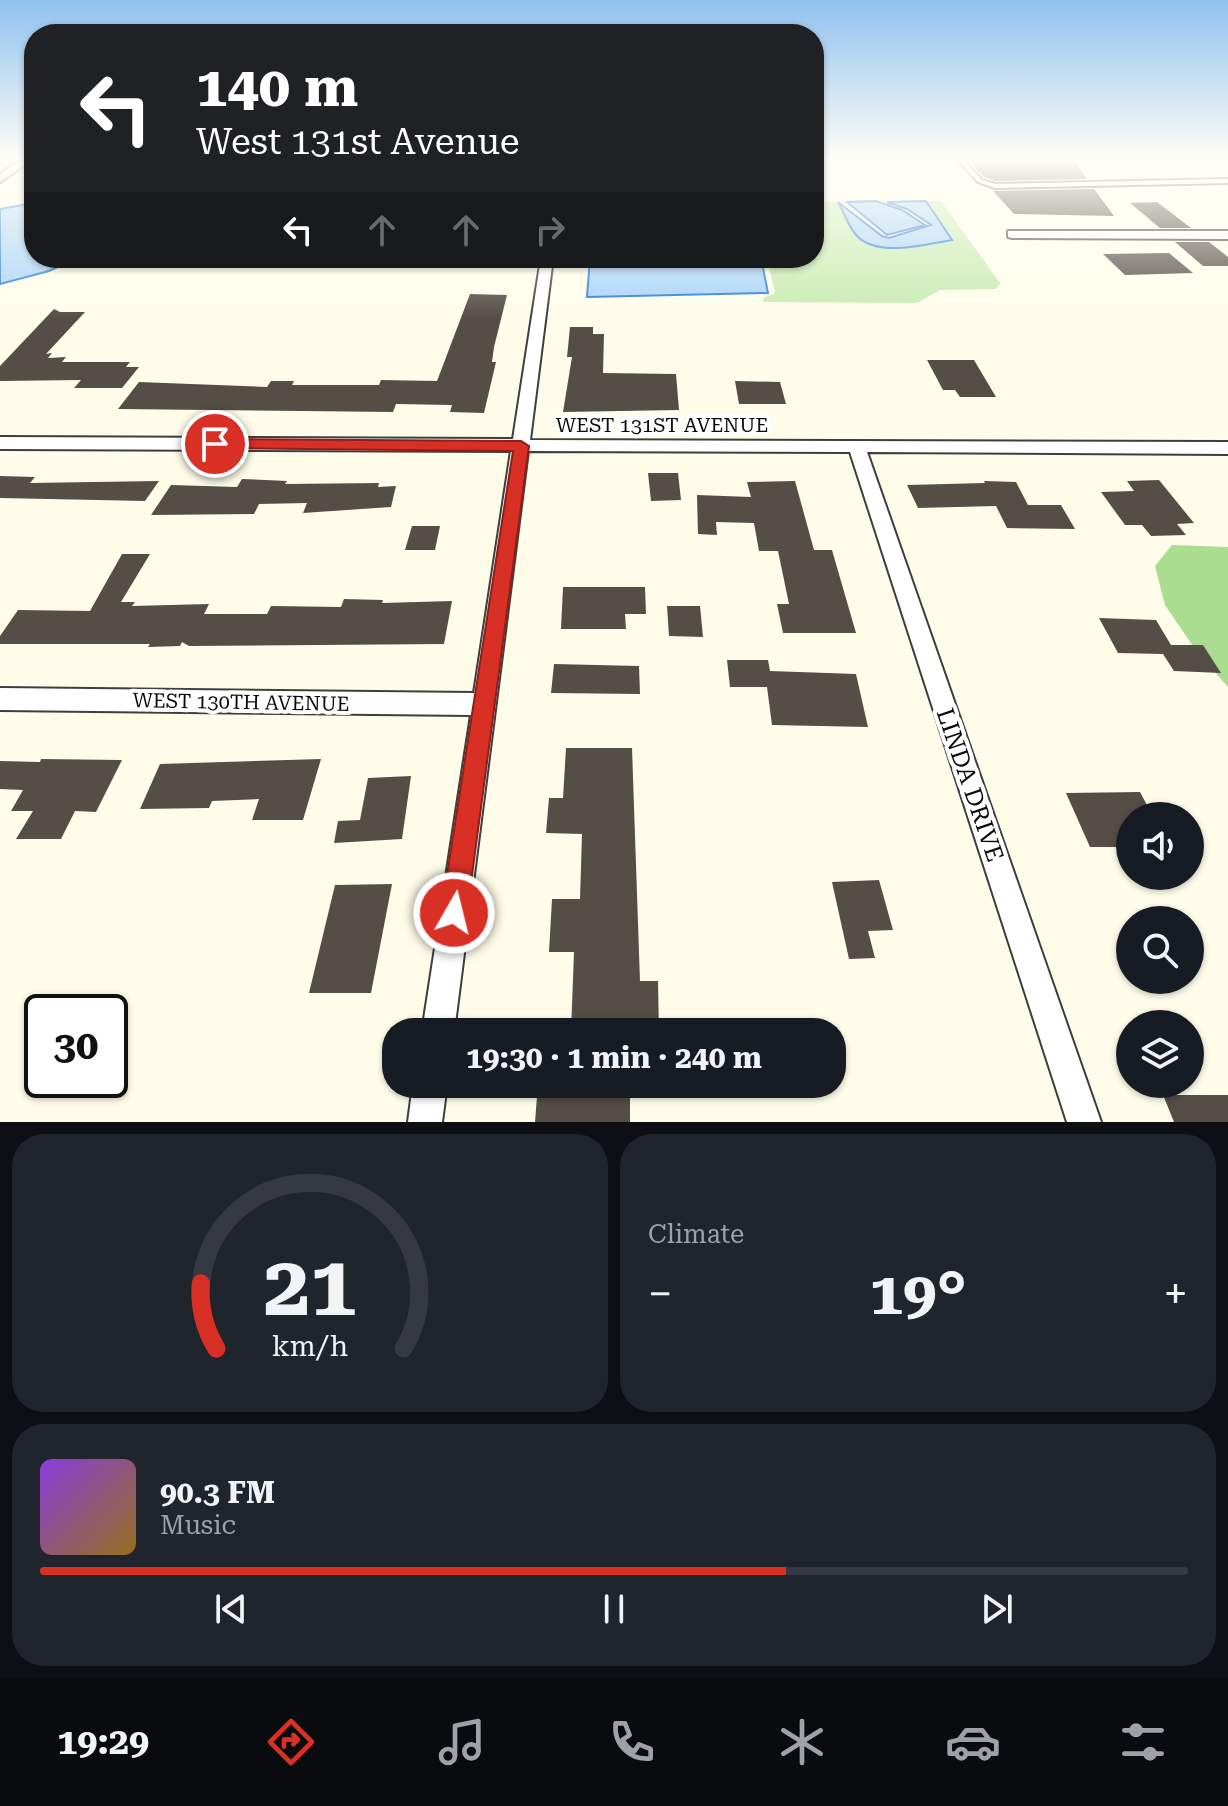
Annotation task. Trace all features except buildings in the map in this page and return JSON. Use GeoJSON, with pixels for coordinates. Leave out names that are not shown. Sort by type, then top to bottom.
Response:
{"type":"FeatureCollection","features":[{"type":"Feature","properties":{"kind":"street"},"geometry":{"type":"LineString","coordinates":[[1012,234],[1228,235]]}},
{"type":"Feature","properties":{"kind":"street"},"geometry":{"type":"LineString","coordinates":[[440,1018],[546,268]]}},
{"type":"Feature","properties":{"kind":"street","name":"WEST 131ST AVENUE"},"geometry":{"type":"LineString","coordinates":[[0,443],[1228,448]]}},
{"type":"Feature","properties":{"kind":"street","name":"LINDA DRIVE"},"geometry":{"type":"LineString","coordinates":[[857,447],[1084,1122]]}},
{"type":"Feature","properties":{"kind":"street","name":"WEST 130TH AVENUE"},"geometry":{"type":"LineString","coordinates":[[0,699],[483,704]]}},
{"type":"Feature","properties":{"kind":"street"},"geometry":{"type":"LineString","coordinates":[[425,1122],[428,1098]]}},
{"type":"Feature","properties":{"kind":"green space"},"geometry":{"type":"Polygon","coordinates":[[[824,212],[843,212],[857,236],[877,247],[915,247],[951,240],[933,212],[949,212],[1000,283],[996,289],[940,290],[917,303],[763,302],[763,298],[775,293],[769,268],[824,268],[824,212]]]}},
{"type":"Feature","properties":{"kind":"green space"},"geometry":{"type":"Polygon","coordinates":[[[1172,545],[1228,547],[1228,687],[1197,652],[1165,605],[1155,566],[1172,545]]]}},
{"type":"Feature","properties":{"kind":"water"},"geometry":{"type":"Polygon","coordinates":[[[0,212],[24,212],[24,268],[55,268],[0,284],[0,212]]]}},
{"type":"Feature","properties":{"kind":"water"},"geometry":{"type":"Polygon","coordinates":[[[843,212],[851,212],[889,238],[931,225],[912,212],[934,212],[952,240],[889,248],[866,243],[857,236],[843,212]]]}},
{"type":"Feature","properties":{"kind":"water"},"geometry":{"type":"Polygon","coordinates":[[[860,212],[906,212],[925,225],[887,235],[860,212]]]}},
{"type":"Feature","properties":{"kind":"water"},"geometry":{"type":"Polygon","coordinates":[[[589,268],[763,268],[768,293],[587,297],[589,268]]]}},
{"type":"Feature","properties":{"kind":"route"},"geometry":{"type":"LineString","coordinates":[[215,444],[521,446],[454,913]]}}]}
